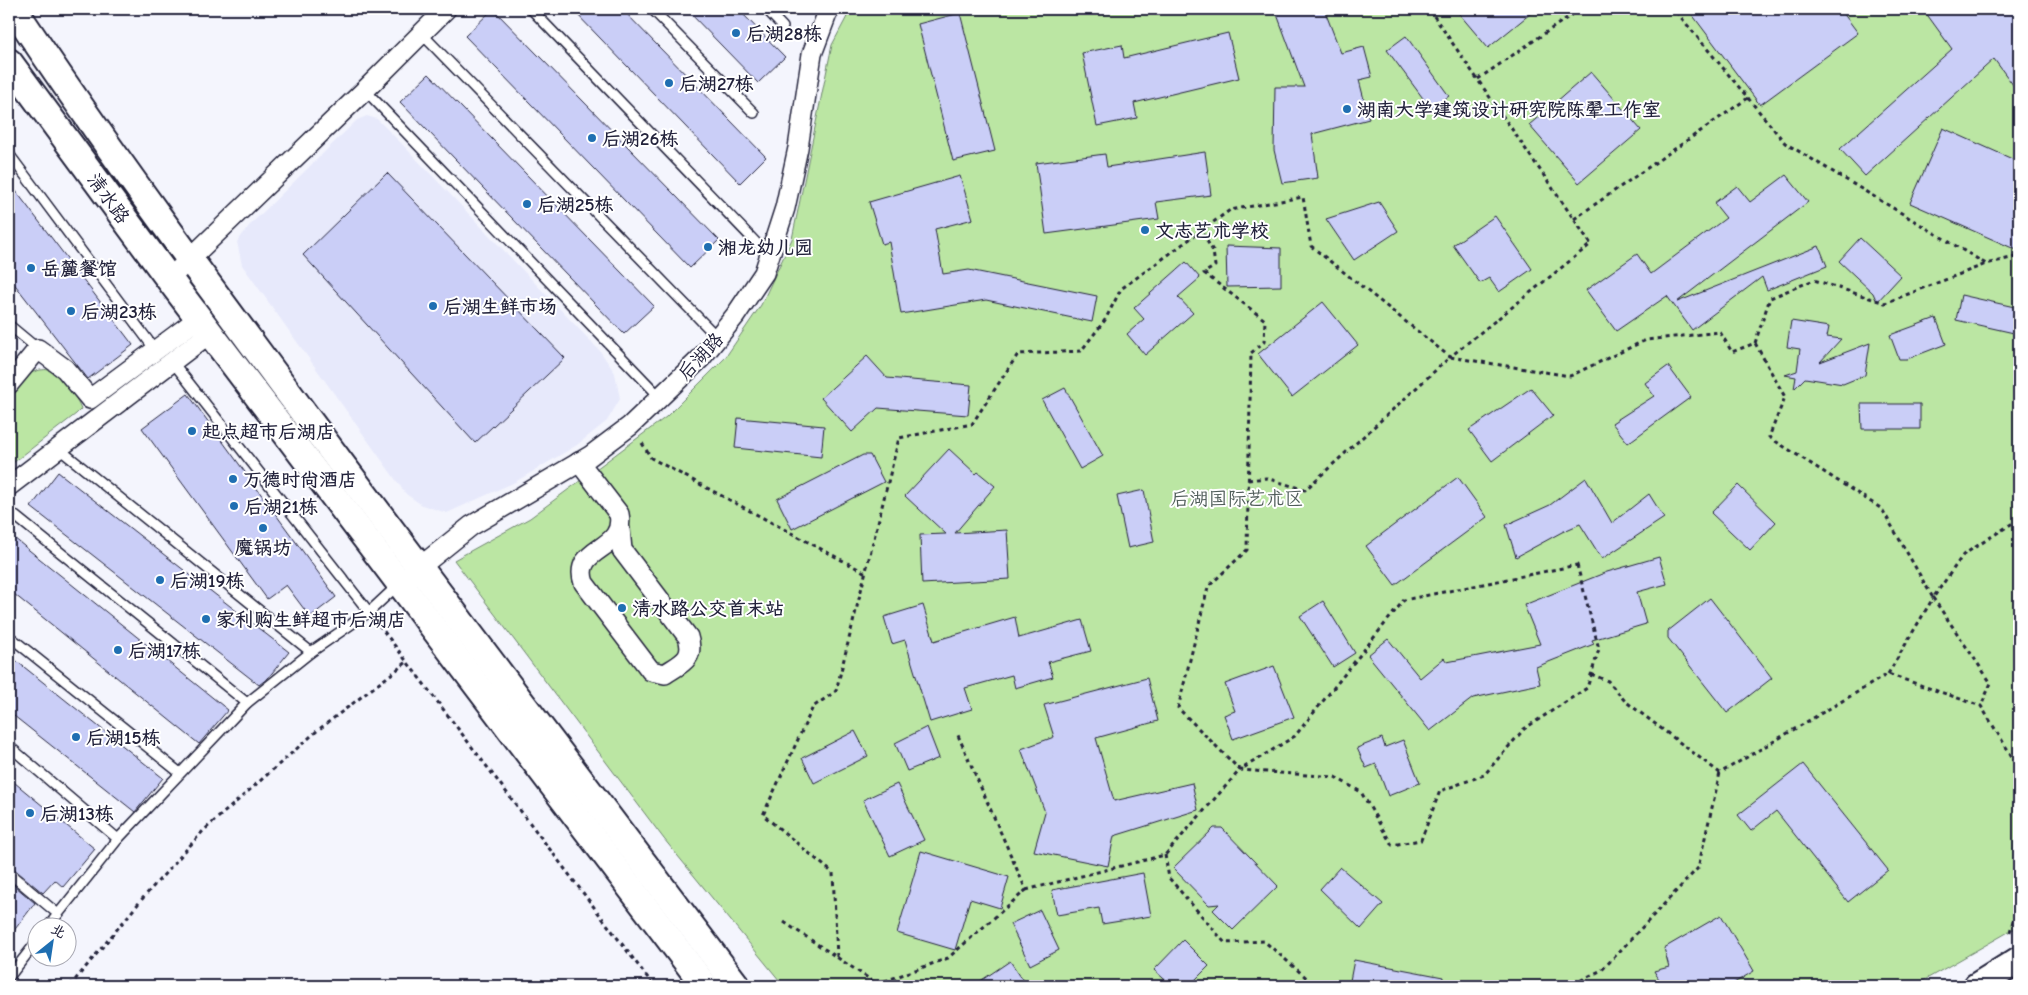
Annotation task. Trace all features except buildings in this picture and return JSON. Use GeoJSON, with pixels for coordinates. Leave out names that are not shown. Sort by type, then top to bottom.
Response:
{"type":"FeatureCollection","features":[{"type":"Feature","properties":{"kind":"main road"},"geometry":{"type":"LineString","coordinates":[[14,9],[77,103],[189,260],[737,986]]}},
{"type":"Feature","properties":{"kind":"main road"},"geometry":{"type":"LineString","coordinates":[[21,9],[34,40]]}},
{"type":"Feature","properties":{"kind":"main road","name":"清水路"},"geometry":{"type":"LineString","coordinates":[[9,62],[399,584],[705,986]]}},
{"type":"Feature","properties":{"kind":"main road"},"geometry":{"type":"LineString","coordinates":[[1977,986],[2019,960]]}},
{"type":"Feature","properties":{"kind":"street"},"geometry":{"type":"LineString","coordinates":[[169,278],[365,90],[446,9]]}},
{"type":"Feature","properties":{"kind":"street","name":"后湖路"},"geometry":{"type":"LineString","coordinates":[[399,584],[471,526],[579,462],[630,426],[702,358],[735,316],[764,273],[785,208],[798,148],[812,54],[830,9]]}},
{"type":"Feature","properties":{"kind":"street"},"geometry":{"type":"LineString","coordinates":[[9,384],[38,348],[65,369],[90,400],[155,350],[205,325]]}},
{"type":"Feature","properties":{"kind":"street"},"geometry":{"type":"LineString","coordinates":[[9,486],[174,361],[205,325]]}},
{"type":"Feature","properties":{"kind":"street"},"geometry":{"type":"LineString","coordinates":[[579,462],[619,514],[622,550],[688,637],[691,652],[687,658],[665,674],[651,671],[584,583],[581,575],[584,562],[617,534],[620,529]]}},
{"type":"Feature","properties":{"kind":"lane"},"geometry":{"type":"LineString","coordinates":[[531,9],[769,256]]}},
{"type":"Feature","properties":{"kind":"lane"},"geometry":{"type":"LineString","coordinates":[[652,9],[754,113]]}},
{"type":"Feature","properties":{"kind":"lane"},"geometry":{"type":"LineString","coordinates":[[766,9],[783,27]]}},
{"type":"Feature","properties":{"kind":"lane"},"geometry":{"type":"LineString","coordinates":[[420,33],[718,338]]}},
{"type":"Feature","properties":{"kind":"lane"},"geometry":{"type":"LineString","coordinates":[[365,90],[660,397]]}},
{"type":"Feature","properties":{"kind":"lane"},"geometry":{"type":"LineString","coordinates":[[9,154],[155,350],[174,361],[369,612]]}},
{"type":"Feature","properties":{"kind":"lane"},"geometry":{"type":"LineString","coordinates":[[9,325],[38,348]]}},
{"type":"Feature","properties":{"kind":"lane"},"geometry":{"type":"LineString","coordinates":[[58,448],[311,652]]}},
{"type":"Feature","properties":{"kind":"lane"},"geometry":{"type":"LineString","coordinates":[[9,510],[247,703]]}},
{"type":"Feature","properties":{"kind":"lane"},"geometry":{"type":"LineString","coordinates":[[55,918],[118,839],[247,703],[311,652],[369,612],[399,584]]}},
{"type":"Feature","properties":{"kind":"lane"},"geometry":{"type":"LineString","coordinates":[[9,636],[180,773]]}},
{"type":"Feature","properties":{"kind":"lane"},"geometry":{"type":"LineString","coordinates":[[9,746],[118,839]]}},
{"type":"Feature","properties":{"kind":"lane"},"geometry":{"type":"LineString","coordinates":[[9,873],[58,914]]}},
{"type":"Feature","properties":{"kind":"lane"},"geometry":{"type":"LineString","coordinates":[[9,975],[28,952]]}},
{"type":"Feature","properties":{"kind":"path"},"geometry":{"type":"LineString","coordinates":[[1248,480],[1266,478],[1305,490],[1450,357],[1591,244],[1429,9]]}},
{"type":"Feature","properties":{"kind":"path"},"geometry":{"type":"LineString","coordinates":[[1478,79],[1580,9]]}},
{"type":"Feature","properties":{"kind":"path"},"geometry":{"type":"LineString","coordinates":[[1674,9],[1785,143],[1986,264]]}},
{"type":"Feature","properties":{"kind":"path"},"geometry":{"type":"LineString","coordinates":[[1574,219],[1748,98]]}},
{"type":"Feature","properties":{"kind":"path"},"geometry":{"type":"LineString","coordinates":[[837,957],[832,873],[763,815],[812,707],[836,691],[899,438],[972,424],[1018,354],[1081,351],[1105,320],[1121,288],[1230,210],[1303,197],[1311,246],[1450,357],[1570,376],[1646,340],[1720,332],[1732,352],[1755,344]]}},
{"type":"Feature","properties":{"kind":"path"},"geometry":{"type":"LineString","coordinates":[[784,922],[876,985],[948,958],[1026,890],[1165,855],[1240,770],[1295,736],[1404,600],[1577,565],[1599,649],[1587,688],[1524,729],[1484,776],[1440,791],[1421,840],[1392,844],[1361,792],[1335,777],[1240,770],[1178,708],[1208,587],[1247,550],[1251,353],[1264,342],[1265,320],[1204,273],[1215,266],[1213,251],[1201,232]]}},
{"type":"Feature","properties":{"kind":"path"},"geometry":{"type":"LineString","coordinates":[[1981,706],[1991,683],[1933,598],[1882,509],[1769,437],[1785,397],[1755,344],[1770,298],[1814,280],[1885,303],[1986,264],[2019,256]]}},
{"type":"Feature","properties":{"kind":"path"},"geometry":{"type":"LineString","coordinates":[[630,426],[652,458],[866,573]]}},
{"type":"Feature","properties":{"kind":"path"},"geometry":{"type":"LineString","coordinates":[[1576,986],[1578,981],[1602,970],[1698,868],[1720,773],[1888,674],[1933,598],[1963,555],[2019,519]]}},
{"type":"Feature","properties":{"kind":"path"},"geometry":{"type":"LineString","coordinates":[[369,612],[654,986]]}},
{"type":"Feature","properties":{"kind":"path"},"geometry":{"type":"LineString","coordinates":[[70,986],[143,898],[204,831],[318,730],[407,662]]}},
{"type":"Feature","properties":{"kind":"path"},"geometry":{"type":"LineString","coordinates":[[1591,674],[1608,681],[1625,701],[1720,773]]}},
{"type":"Feature","properties":{"kind":"path"},"geometry":{"type":"LineString","coordinates":[[1888,674],[1981,706],[2019,768]]}},
{"type":"Feature","properties":{"kind":"path"},"geometry":{"type":"LineString","coordinates":[[957,732],[1026,890]]}},
{"type":"Feature","properties":{"kind":"path"},"geometry":{"type":"LineString","coordinates":[[1165,855],[1169,878],[1225,943],[1264,940],[1316,986]]}},
{"type":"Feature","properties":{"kind":"path"},"geometry":{"type":"LineString","coordinates":[[2010,932],[2019,898]]}},
{"type":"Feature","properties":{"kind":"shaded area","name":"后湖生鲜市场"},"geometry":{"type":"Polygon","coordinates":[[[367,116],[377,119],[401,143],[600,351],[615,373],[620,399],[607,421],[577,445],[515,482],[447,513],[422,505],[406,494],[242,265],[237,242],[249,226],[357,120],[367,116]]]}},
{"type":"Feature","properties":{"kind":"green space","name":"后湖国际艺术区"},"geometry":{"type":"Polygon","coordinates":[[[851,9],[2019,9],[2019,926],[1914,986],[784,986],[664,839],[454,560],[530,518],[666,417],[725,358],[761,305],[792,239],[832,45],[851,9]]]}},
{"type":"Feature","properties":{"kind":"green space"},"geometry":{"type":"Polygon","coordinates":[[[47,370],[57,376],[72,393],[81,409],[9,466],[9,398],[30,373],[47,370]]]}},
{"type":"Feature","properties":{"kind":"place","name":"后湖28栋"},"geometry":{"type":"Point","coordinates":[736,33]}},
{"type":"Feature","properties":{"kind":"place","name":"后湖27栋"},"geometry":{"type":"Point","coordinates":[669,83]}},
{"type":"Feature","properties":{"kind":"place","name":"湖南大学建筑设计研究院陈翚工作室"},"geometry":{"type":"Point","coordinates":[1347,109]}},
{"type":"Feature","properties":{"kind":"place","name":"后湖26栋"},"geometry":{"type":"Point","coordinates":[592,138]}},
{"type":"Feature","properties":{"kind":"place","name":"后湖25栋"},"geometry":{"type":"Point","coordinates":[527,204]}},
{"type":"Feature","properties":{"kind":"place","name":"文志艺术学校"},"geometry":{"type":"Point","coordinates":[1145,230]}},
{"type":"Feature","properties":{"kind":"place","name":"湘龙幼儿园"},"geometry":{"type":"Point","coordinates":[708,247]}},
{"type":"Feature","properties":{"kind":"place","name":"岳麓餐馆"},"geometry":{"type":"Point","coordinates":[31,268]}},
{"type":"Feature","properties":{"kind":"place","name":"后湖生鲜市场"},"geometry":{"type":"Point","coordinates":[433,306]}},
{"type":"Feature","properties":{"kind":"place","name":"后湖23栋"},"geometry":{"type":"Point","coordinates":[71,311]}},
{"type":"Feature","properties":{"kind":"place","name":"起点超市后湖店"},"geometry":{"type":"Point","coordinates":[192,431]}},
{"type":"Feature","properties":{"kind":"place","name":"万德时尚酒店"},"geometry":{"type":"Point","coordinates":[233,479]}},
{"type":"Feature","properties":{"kind":"place","name":"后湖21栋"},"geometry":{"type":"Point","coordinates":[234,506]}},
{"type":"Feature","properties":{"kind":"place","name":"魔锅坊"},"geometry":{"type":"Point","coordinates":[263,528]}},
{"type":"Feature","properties":{"kind":"place","name":"后湖19栋"},"geometry":{"type":"Point","coordinates":[160,580]}},
{"type":"Feature","properties":{"kind":"place","name":"清水路公交首末站"},"geometry":{"type":"Point","coordinates":[622,608]}},
{"type":"Feature","properties":{"kind":"place","name":"家利购生鲜超市后湖店"},"geometry":{"type":"Point","coordinates":[206,619]}},
{"type":"Feature","properties":{"kind":"place","name":"后湖17栋"},"geometry":{"type":"Point","coordinates":[118,650]}},
{"type":"Feature","properties":{"kind":"place","name":"后湖15栋"},"geometry":{"type":"Point","coordinates":[76,737]}},
{"type":"Feature","properties":{"kind":"place","name":"后湖13栋"},"geometry":{"type":"Point","coordinates":[30,813]}}]}
